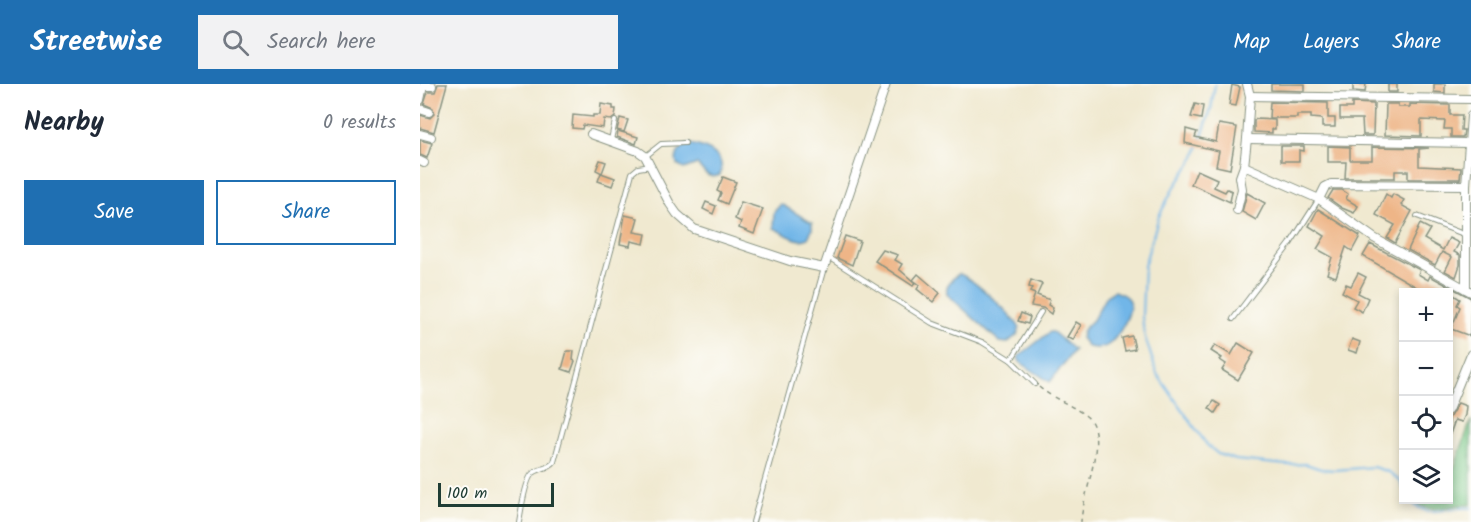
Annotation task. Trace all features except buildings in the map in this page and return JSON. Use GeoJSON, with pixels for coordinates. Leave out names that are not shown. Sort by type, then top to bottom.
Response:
{"type":"FeatureCollection","features":[{"type":"Feature","properties":{"kind":"street"},"geometry":{"type":"LineString","coordinates":[[591,134],[638,151],[645,156],[670,204],[677,214],[694,229],[790,261],[824,268],[886,84]]}},
{"type":"Feature","properties":{"kind":"street"},"geometry":{"type":"LineString","coordinates":[[1237,210],[1242,189],[1240,177],[1248,139],[1251,96],[1247,84]]}},
{"type":"Feature","properties":{"kind":"street"},"geometry":{"type":"LineString","coordinates":[[420,100],[423,86],[432,86]]}},
{"type":"Feature","properties":{"kind":"street"},"geometry":{"type":"LineString","coordinates":[[1251,96],[1471,99]]}},
{"type":"Feature","properties":{"kind":"street"},"geometry":{"type":"LineString","coordinates":[[420,109],[429,112]]}},
{"type":"Feature","properties":{"kind":"street"},"geometry":{"type":"LineString","coordinates":[[1244,166],[1319,199],[1374,238],[1468,290],[1466,185],[1471,116]]}},
{"type":"Feature","properties":{"kind":"street"},"geometry":{"type":"LineString","coordinates":[[420,134],[431,137]]}},
{"type":"Feature","properties":{"kind":"street"},"geometry":{"type":"LineString","coordinates":[[1248,139],[1468,143]]}},
{"type":"Feature","properties":{"kind":"street"},"geometry":{"type":"LineString","coordinates":[[1319,199],[1325,187],[1332,184],[1466,185]]}},
{"type":"Feature","properties":{"kind":"street"},"geometry":{"type":"LineString","coordinates":[[1453,400],[1471,354]]}},
{"type":"Feature","properties":{"kind":"lane"},"geometry":{"type":"LineString","coordinates":[[611,141],[615,121]]}},
{"type":"Feature","properties":{"kind":"lane"},"geometry":{"type":"LineString","coordinates":[[645,156],[661,144],[685,142]]}},
{"type":"Feature","properties":{"kind":"lane"},"geometry":{"type":"LineString","coordinates":[[519,522],[529,478],[536,471],[552,466],[554,462],[632,173],[638,168],[651,165]]}},
{"type":"Feature","properties":{"kind":"lane"},"geometry":{"type":"LineString","coordinates":[[1233,319],[1290,244],[1319,199]]}},
{"type":"Feature","properties":{"kind":"lane"},"geometry":{"type":"LineString","coordinates":[[1417,216],[1467,235]]}},
{"type":"Feature","properties":{"kind":"lane"},"geometry":{"type":"LineString","coordinates":[[827,257],[932,323],[982,342],[1011,360],[1035,384]]}},
{"type":"Feature","properties":{"kind":"lane"},"geometry":{"type":"LineString","coordinates":[[753,522],[824,268]]}},
{"type":"Feature","properties":{"kind":"lane"},"geometry":{"type":"LineString","coordinates":[[1011,360],[1041,312]]}},
{"type":"Feature","properties":{"kind":"path"},"geometry":{"type":"LineString","coordinates":[[1035,384],[1049,395],[1088,417],[1095,426],[1095,445],[1081,522]]}},
{"type":"Feature","properties":{"kind":"green space"},"geometry":{"type":"Polygon","coordinates":[[[1471,420],[1471,505],[1434,509],[1419,504],[1453,504],[1453,471],[1471,420]]]}},
{"type":"Feature","properties":{"kind":"water"},"geometry":{"type":"Polygon","coordinates":[[[690,144],[702,147],[718,157],[721,162],[720,175],[709,176],[697,164],[684,169],[677,165],[676,158],[679,152],[690,144]]]}},
{"type":"Feature","properties":{"kind":"water"},"geometry":{"type":"Polygon","coordinates":[[[781,204],[812,223],[808,238],[795,239],[773,228],[774,212],[781,204]]]}},
{"type":"Feature","properties":{"kind":"water"},"geometry":{"type":"Polygon","coordinates":[[[959,274],[982,289],[1008,314],[1019,327],[1017,335],[1007,343],[1000,342],[947,294],[950,282],[959,274]]]}},
{"type":"Feature","properties":{"kind":"water"},"geometry":{"type":"Polygon","coordinates":[[[1114,291],[1127,298],[1129,303],[1130,309],[1125,323],[1108,345],[1101,348],[1088,347],[1081,338],[1083,330],[1093,320],[1106,296],[1114,291]]]}},
{"type":"Feature","properties":{"kind":"water"},"geometry":{"type":"Polygon","coordinates":[[[1050,332],[1074,350],[1050,382],[1020,362],[1018,357],[1050,332]]]}},
{"type":"Feature","properties":{"kind":"waterway"},"geometry":{"type":"LineString","coordinates":[[1201,139],[1211,109],[1215,84]]}},
{"type":"Feature","properties":{"kind":"waterway"},"geometry":{"type":"LineString","coordinates":[[1199,145],[1195,157],[1172,191],[1159,216],[1144,266],[1142,316],[1144,334],[1157,374],[1207,445],[1218,454],[1236,460],[1287,465],[1306,464],[1321,469],[1373,467],[1389,472],[1399,480]]}},
{"type":"Feature","properties":{"kind":"waterway"},"geometry":{"type":"LineString","coordinates":[[1415,504],[1424,510],[1431,511],[1471,508]]}}]}
